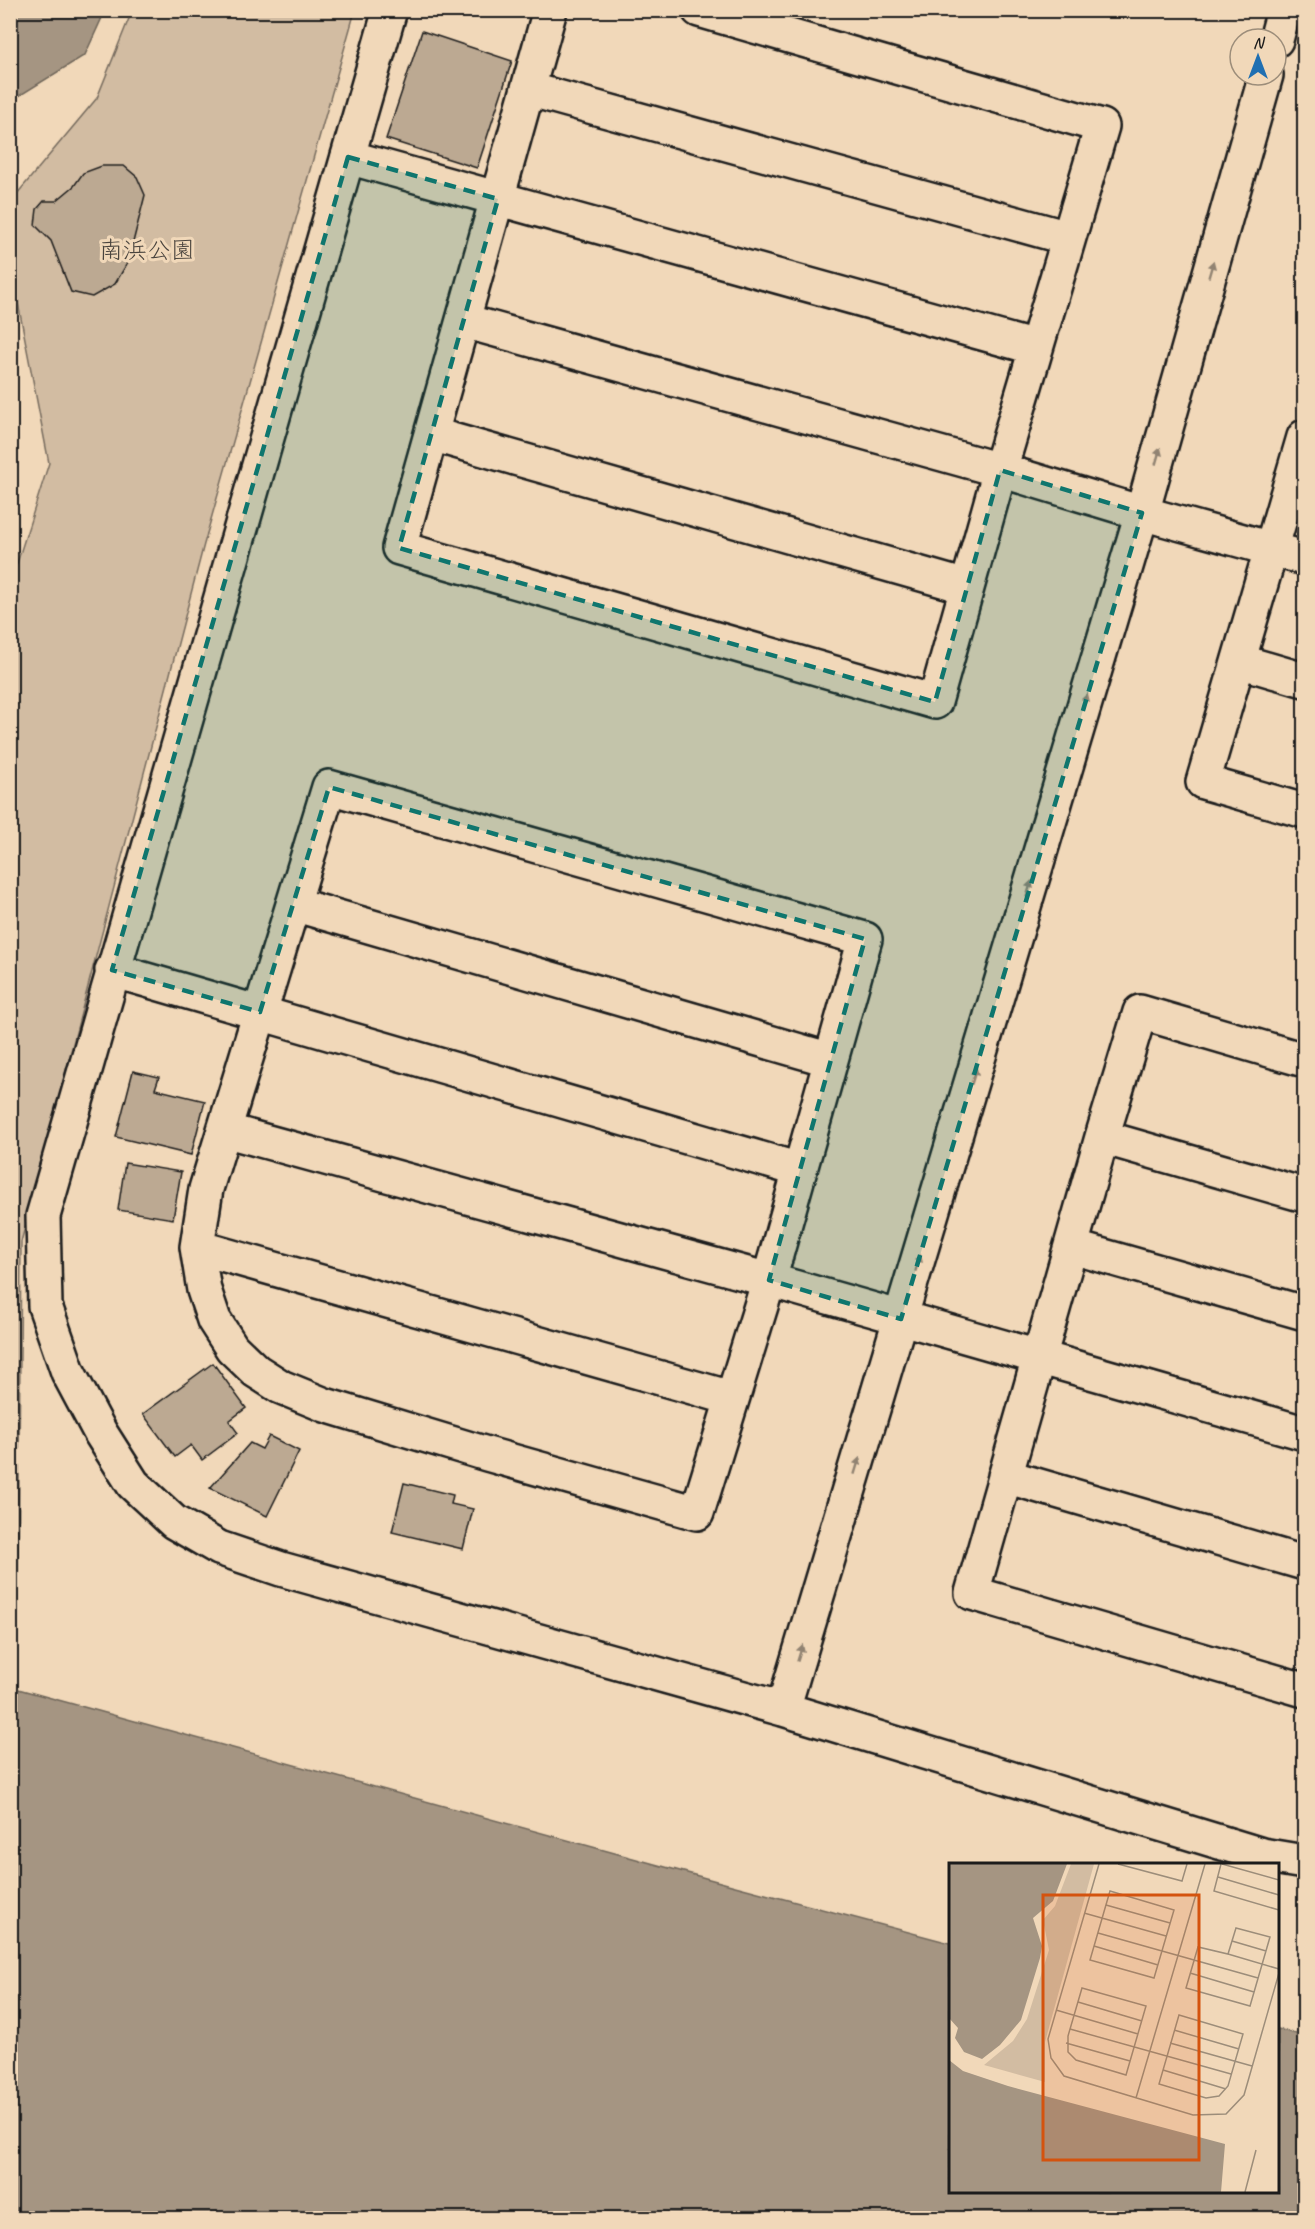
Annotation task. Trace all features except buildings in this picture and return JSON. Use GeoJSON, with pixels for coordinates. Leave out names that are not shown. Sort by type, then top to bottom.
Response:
{"type":"FeatureCollection","features":[{"type":"Feature","properties":{"kind":"street"},"geometry":{"type":"LineString","coordinates":[[390,10],[43,1216],[45,1306],[68,1372],[100,1432],[133,1484],[174,1522],[219,1548],[281,1569],[783,1709],[1262,1855],[1305,1862]]}},
{"type":"Feature","properties":{"kind":"street"},"geometry":{"type":"LineString","coordinates":[[550,10],[399,548],[934,702],[1102,126],[699,10]]}},
{"type":"Feature","properties":{"kind":"street"},"geometry":{"type":"LineString","coordinates":[[1279,27],[1284,10]]}},
{"type":"Feature","properties":{"kind":"street"},"geometry":{"type":"LineString","coordinates":[[783,1709],[1142,513],[1263,87]]}},
{"type":"Feature","properties":{"kind":"street"},"geometry":{"type":"LineString","coordinates":[[528,89],[1068,238]]}},
{"type":"Feature","properties":{"kind":"street"},"geometry":{"type":"LineString","coordinates":[[348,157],[1036,348]]}},
{"type":"Feature","properties":{"kind":"street"},"geometry":{"type":"LineString","coordinates":[[464,321],[1000,470],[1142,513],[1305,558]]}},
{"type":"Feature","properties":{"kind":"street"},"geometry":{"type":"LineString","coordinates":[[431,434],[967,587]]}},
{"type":"Feature","properties":{"kind":"street"},"geometry":{"type":"LineString","coordinates":[[1305,437],[1203,782],[1305,811]]}},
{"type":"Feature","properties":{"kind":"street"},"geometry":{"type":"LineString","coordinates":[[1239,661],[1305,680]]}},
{"type":"Feature","properties":{"kind":"street"},"geometry":{"type":"LineString","coordinates":[[329,787],[865,939],[769,1280],[697,1513],[325,1405],[281,1387],[256,1371],[232,1348],[214,1320],[204,1290],[197,1247],[206,1189],[260,1012],[329,787]]}},
{"type":"Feature","properties":{"kind":"street"},"geometry":{"type":"LineString","coordinates":[[293,904],[831,1060]]}},
{"type":"Feature","properties":{"kind":"street"},"geometry":{"type":"LineString","coordinates":[[112,970],[800,1170]]}},
{"type":"Feature","properties":{"kind":"street"},"geometry":{"type":"LineString","coordinates":[[1305,1060],[1140,1012],[972,1593],[1305,1690]]}},
{"type":"Feature","properties":{"kind":"street"},"geometry":{"type":"LineString","coordinates":[[224,1130],[769,1280],[1038,1359],[1305,1433]]}},
{"type":"Feature","properties":{"kind":"street"},"geometry":{"type":"LineString","coordinates":[[1102,1137],[1305,1195]]}},
{"type":"Feature","properties":{"kind":"street"},"geometry":{"type":"LineString","coordinates":[[197,1247],[731,1398]]}},
{"type":"Feature","properties":{"kind":"street"},"geometry":{"type":"LineString","coordinates":[[1072,1247],[1305,1313]]}},
{"type":"Feature","properties":{"kind":"street"},"geometry":{"type":"LineString","coordinates":[[1005,1476],[1305,1563]]}},
{"type":"Feature","properties":{"kind":"highlighted area"},"geometry":{"type":"Polygon","coordinates":[[[348,157],[498,199],[399,548],[935,702],[1000,470],[1142,513],[901,1319],[769,1280],[865,939],[329,787],[260,1012],[112,970],[348,157]]]}},
{"type":"Feature","properties":{"kind":"green space","name":"南浜公園"},"geometry":{"type":"Polygon","coordinates":[[[132,11],[355,11],[204,544],[21,1242],[18,1575],[11,1573],[10,585],[49,463],[11,267],[11,201],[97,98],[132,11]]]}},
{"type":"Feature","properties":{"kind":"shaded area"},"geometry":{"type":"Polygon","coordinates":[[[11,10],[105,11],[85,55],[11,101],[11,10]]]}},
{"type":"Feature","properties":{"kind":"shaded area"},"geometry":{"type":"Polygon","coordinates":[[[11,1687],[949,1943],[949,2193],[1279,2193],[1279,2029],[1304,2036],[1304,2218],[11,2218],[11,1687]]]}}]}
